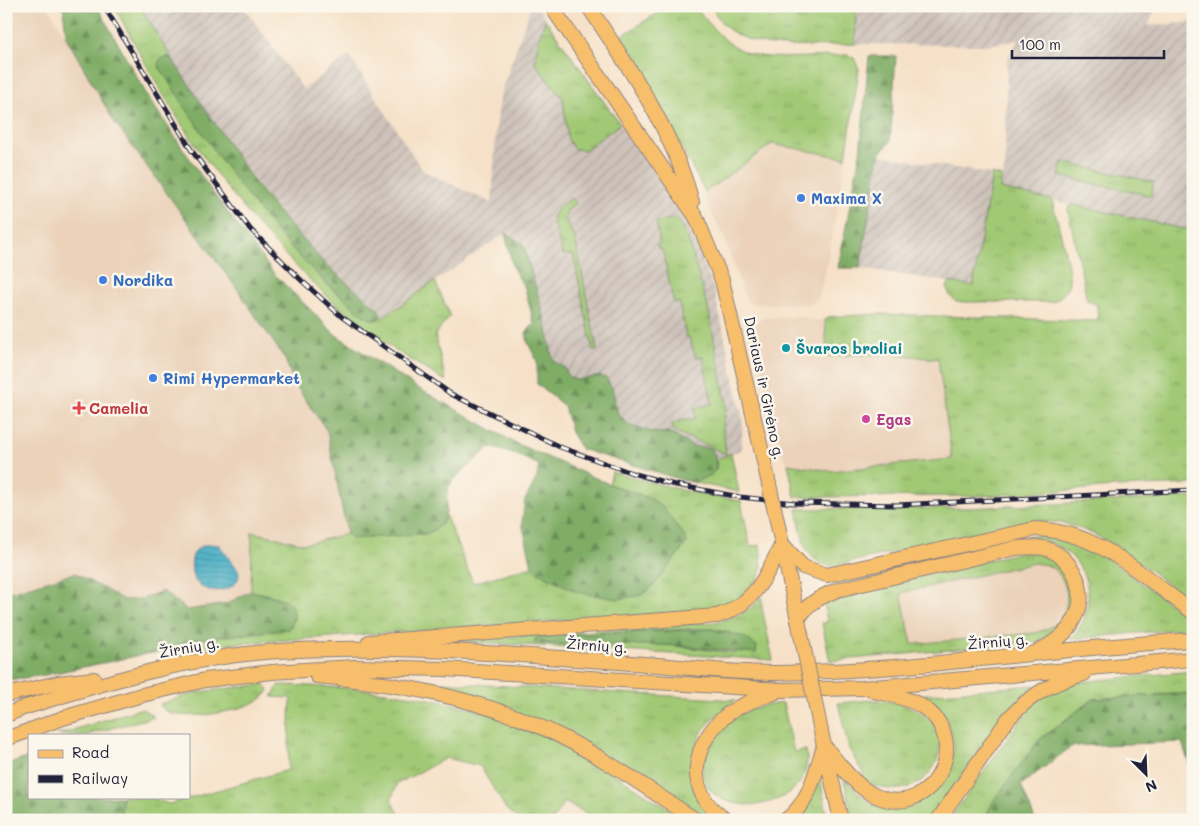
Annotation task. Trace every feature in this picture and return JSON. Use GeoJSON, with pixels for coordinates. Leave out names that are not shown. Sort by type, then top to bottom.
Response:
{"type":"FeatureCollection","features":[{"type":"Feature","properties":{"kind":"main road","name":"Dariaus ir Girėno g."},"geometry":{"type":"LineString","coordinates":[[550,6],[696,217],[722,280],[764,457],[841,820]]}},
{"type":"Feature","properties":{"kind":"main road"},"geometry":{"type":"LineString","coordinates":[[588,6],[629,68],[683,170],[696,217]]}},
{"type":"Feature","properties":{"kind":"main road"},"geometry":{"type":"LineString","coordinates":[[316,650],[372,641],[717,616],[729,612],[752,597],[761,585],[782,544],[803,567],[827,575],[1018,532],[1053,530],[1084,538],[1104,547],[1193,612]]}},
{"type":"Feature","properties":{"kind":"main road"},"geometry":{"type":"LineString","coordinates":[[798,620],[806,607],[820,597],[837,590],[1016,548],[1036,547],[1050,550],[1069,565],[1080,590],[1081,604],[1072,625],[1064,635],[1052,644],[1030,654]]}},
{"type":"Feature","properties":{"kind":"main road","name":"Žirnių g."},"geometry":{"type":"LineString","coordinates":[[6,715],[130,675],[226,656],[316,650],[453,652],[770,673],[845,670],[1193,640]]}},
{"type":"Feature","properties":{"kind":"main road"},"geometry":{"type":"LineString","coordinates":[[6,739],[98,708],[161,690],[204,680],[272,672],[354,667],[444,669],[782,690],[864,688],[1116,664],[1193,659]]}},
{"type":"Feature","properties":{"kind":"main road"},"geometry":{"type":"LineString","coordinates":[[938,820],[1009,718],[1022,704],[1058,681],[1116,664]]}},
{"type":"Feature","properties":{"kind":"main road"},"geometry":{"type":"LineString","coordinates":[[272,672],[377,682],[490,709],[558,735],[596,756],[696,820]]}},
{"type":"Feature","properties":{"kind":"main road"},"geometry":{"type":"LineString","coordinates":[[6,695],[58,683],[130,675]]}},
{"type":"Feature","properties":{"kind":"main road"},"geometry":{"type":"LineString","coordinates":[[786,820],[798,811],[807,797],[824,746],[858,784],[883,799],[907,800],[929,789],[937,779],[944,767],[947,754],[943,732],[935,718],[921,706],[909,700],[864,688]]}},
{"type":"Feature","properties":{"kind":"main road"},"geometry":{"type":"LineString","coordinates":[[726,820],[715,812],[701,793],[696,769],[702,745],[720,720],[732,710],[749,701],[782,690]]}},
{"type":"Feature","properties":{"kind":"main road"},"geometry":{"type":"LineString","coordinates":[[6,743],[26,732]]}},
{"type":"Feature","properties":{"kind":"shaded area"},"geometry":{"type":"Polygon","coordinates":[[[6,6],[48,6],[113,120],[240,293],[285,359],[294,383],[327,431],[347,534],[305,544],[252,532],[251,591],[226,604],[187,610],[163,591],[141,599],[123,600],[75,573],[6,593],[6,6]]]}},
{"type":"Feature","properties":{"kind":"shaded area"},"geometry":{"type":"Polygon","coordinates":[[[140,6],[243,6],[303,89],[349,56],[423,171],[492,203],[496,128],[501,92],[531,6],[537,6],[679,207],[698,247],[715,293],[743,420],[741,450],[717,459],[709,448],[692,446],[668,433],[656,433],[629,425],[618,414],[600,376],[580,381],[568,376],[565,368],[553,361],[545,319],[523,244],[505,233],[397,308],[381,316],[379,310],[325,264],[257,185],[172,59],[140,6]]]}},
{"type":"Feature","properties":{"kind":"shaded area"},"geometry":{"type":"Polygon","coordinates":[[[856,6],[1157,6],[1148,26],[1193,22],[1193,231],[1000,189],[1005,167],[1007,58],[1019,40],[987,45],[855,44],[856,6]]]}},
{"type":"Feature","properties":{"kind":"shaded area"},"geometry":{"type":"Polygon","coordinates":[[[772,144],[846,158],[826,270],[818,299],[810,304],[752,304],[746,300],[724,237],[702,194],[772,144]]]}},
{"type":"Feature","properties":{"kind":"shaded area"},"geometry":{"type":"Polygon","coordinates":[[[879,155],[992,174],[973,286],[860,268],[879,155]]]}},
{"type":"Feature","properties":{"kind":"shaded area"},"geometry":{"type":"Polygon","coordinates":[[[805,317],[809,320],[825,320],[827,356],[893,354],[938,359],[952,459],[830,471],[788,464],[782,454],[752,328],[755,322],[764,318],[805,317]]]}},
{"type":"Feature","properties":{"kind":"shaded area"},"geometry":{"type":"Polygon","coordinates":[[[1034,563],[1049,566],[1059,574],[1065,585],[1066,607],[1061,618],[1052,627],[1035,633],[912,644],[901,593],[1034,563]]]}},
{"type":"Feature","properties":{"kind":"green space"},"geometry":{"type":"Polygon","coordinates":[[[63,6],[97,6],[148,97],[213,193],[275,275],[336,335],[416,387],[517,444],[609,484],[652,499],[663,508],[686,538],[687,543],[654,585],[642,595],[618,599],[577,592],[538,572],[532,566],[522,522],[525,500],[537,477],[539,465],[517,455],[490,447],[452,482],[447,494],[445,516],[442,523],[435,529],[425,534],[351,539],[347,534],[327,431],[294,383],[285,359],[240,293],[113,120],[66,37],[63,6]]]}},
{"type":"Feature","properties":{"kind":"green space"},"geometry":{"type":"Polygon","coordinates":[[[114,6],[140,6],[172,59],[167,57],[288,243],[326,284],[372,320],[378,319],[394,310],[435,281],[450,316],[435,335],[446,381],[362,326],[308,278],[257,223],[233,195],[190,137],[160,89],[114,6]]]}},
{"type":"Feature","properties":{"kind":"green space"},"geometry":{"type":"Polygon","coordinates":[[[668,6],[695,6],[724,39],[747,53],[769,57],[848,55],[854,58],[859,69],[846,158],[772,144],[705,192],[643,74],[620,37],[668,6]]]}},
{"type":"Feature","properties":{"kind":"green space"},"geometry":{"type":"Polygon","coordinates":[[[710,6],[856,6],[855,44],[786,46],[752,41],[724,25],[710,6]]]}},
{"type":"Feature","properties":{"kind":"green space"},"geometry":{"type":"Polygon","coordinates":[[[545,20],[620,124],[585,150],[574,149],[568,140],[563,99],[535,63],[538,41],[545,20]]]}},
{"type":"Feature","properties":{"kind":"green space"},"geometry":{"type":"Polygon","coordinates":[[[869,56],[896,56],[890,142],[879,155],[860,268],[838,268],[860,153],[869,56]]]}},
{"type":"Feature","properties":{"kind":"green space"},"geometry":{"type":"Polygon","coordinates":[[[167,57],[172,59],[256,185],[325,264],[379,310],[381,316],[377,320],[368,318],[360,313],[318,275],[292,249],[244,192],[160,68],[158,63],[161,59],[167,57]]]}},
{"type":"Feature","properties":{"kind":"green space"},"geometry":{"type":"Polygon","coordinates":[[[1062,162],[1154,182],[1151,196],[1059,176],[1062,162]]]}},
{"type":"Feature","properties":{"kind":"green space"},"geometry":{"type":"Polygon","coordinates":[[[992,174],[1002,177],[1000,189],[1052,200],[1066,254],[1069,282],[1063,294],[1052,302],[956,302],[949,294],[947,287],[950,282],[973,286],[992,174]]]}},
{"type":"Feature","properties":{"kind":"green space"},"geometry":{"type":"Polygon","coordinates":[[[571,198],[576,203],[567,211],[565,219],[575,238],[597,350],[593,350],[573,254],[563,255],[552,217],[559,207],[571,198]]]}},
{"type":"Feature","properties":{"kind":"green space"},"geometry":{"type":"Polygon","coordinates":[[[1074,205],[1193,231],[1193,484],[1114,487],[986,496],[795,497],[788,464],[830,471],[952,459],[938,359],[893,354],[827,356],[825,320],[828,317],[879,314],[1098,321],[1097,305],[1087,300],[1068,210],[1069,206],[1074,205]]]}},
{"type":"Feature","properties":{"kind":"green space"},"geometry":{"type":"Polygon","coordinates":[[[676,218],[688,239],[708,308],[727,406],[723,426],[726,454],[674,431],[672,423],[696,418],[694,408],[712,404],[703,357],[696,358],[689,337],[686,337],[679,302],[674,303],[662,249],[658,249],[657,245],[660,244],[656,222],[676,218]]]}},
{"type":"Feature","properties":{"kind":"green space"},"geometry":{"type":"Polygon","coordinates":[[[505,233],[523,244],[545,319],[553,361],[565,368],[568,376],[576,380],[600,376],[606,378],[612,388],[618,414],[629,425],[656,433],[668,432],[692,446],[709,448],[715,454],[716,469],[710,476],[696,481],[682,480],[581,449],[571,432],[564,406],[537,384],[537,361],[528,343],[526,332],[534,324],[525,288],[513,268],[505,233]]]}},
{"type":"Feature","properties":{"kind":"green space"},"geometry":{"type":"Polygon","coordinates":[[[731,453],[739,492],[682,480],[696,481],[716,469],[717,459],[731,453]]]}},
{"type":"Feature","properties":{"kind":"green space"},"geometry":{"type":"Polygon","coordinates":[[[612,472],[686,491],[741,501],[750,546],[760,545],[762,566],[757,581],[731,605],[713,610],[230,644],[146,654],[197,639],[289,629],[294,611],[290,605],[277,597],[251,591],[252,532],[305,544],[347,534],[351,538],[441,525],[445,514],[473,583],[532,566],[538,572],[544,574],[652,499],[609,484],[612,472]]]}},
{"type":"Feature","properties":{"kind":"green space"},"geometry":{"type":"Polygon","coordinates":[[[1193,497],[1193,603],[1148,569],[1099,537],[1083,529],[1050,522],[1024,523],[832,566],[822,564],[809,553],[805,546],[797,509],[969,508],[1193,497]]]}},
{"type":"Feature","properties":{"kind":"green space"},"geometry":{"type":"Polygon","coordinates":[[[1044,535],[1080,544],[1104,556],[1193,620],[1193,628],[1071,639],[1080,627],[1086,613],[1087,585],[1082,571],[1064,550],[1046,541],[1015,539],[1044,535]]]}},
{"type":"Feature","properties":{"kind":"green space"},"geometry":{"type":"Polygon","coordinates":[[[1017,553],[1042,554],[1060,563],[1069,574],[1074,587],[1074,601],[1069,614],[1060,626],[1048,636],[1033,642],[830,661],[822,623],[827,623],[824,599],[1017,553]],[[1034,563],[901,593],[912,644],[1035,633],[1053,626],[1064,613],[1067,595],[1065,586],[1062,578],[1056,571],[1047,565],[1034,563]]]}},
{"type":"Feature","properties":{"kind":"green space"},"geometry":{"type":"Polygon","coordinates":[[[75,573],[124,600],[141,599],[163,591],[187,610],[226,604],[251,591],[277,597],[285,601],[294,611],[293,619],[289,629],[197,639],[146,654],[40,676],[6,680],[6,593],[75,573]]]}},
{"type":"Feature","properties":{"kind":"green space"},"geometry":{"type":"Polygon","coordinates":[[[762,595],[762,608],[773,660],[454,641],[715,622],[742,613],[758,601],[762,595]],[[712,629],[542,636],[535,640],[535,643],[667,645],[735,653],[744,637],[712,629]]]}},
{"type":"Feature","properties":{"kind":"green space"},"geometry":{"type":"Polygon","coordinates":[[[712,629],[744,637],[757,646],[756,653],[667,645],[535,643],[535,639],[542,636],[712,629]]]}},
{"type":"Feature","properties":{"kind":"green space"},"geometry":{"type":"Polygon","coordinates":[[[1193,671],[1193,693],[1093,699],[1039,740],[987,814],[990,820],[949,820],[1028,710],[1029,704],[1068,683],[1193,671]]]}},
{"type":"Feature","properties":{"kind":"green space"},"geometry":{"type":"Polygon","coordinates":[[[408,680],[736,700],[703,730],[695,748],[706,812],[714,820],[708,820],[696,813],[632,770],[408,682],[408,680]]]}},
{"type":"Feature","properties":{"kind":"green space"},"geometry":{"type":"Polygon","coordinates":[[[264,684],[269,689],[264,697],[252,704],[216,713],[180,715],[167,711],[160,704],[198,692],[264,684]]]}},
{"type":"Feature","properties":{"kind":"green space"},"geometry":{"type":"Polygon","coordinates":[[[279,685],[350,688],[419,697],[454,704],[488,714],[521,725],[587,758],[686,820],[600,820],[564,802],[553,820],[519,820],[506,809],[480,766],[446,758],[397,784],[391,800],[403,820],[121,820],[122,798],[151,798],[169,804],[288,770],[291,698],[272,697],[279,685]]]}},
{"type":"Feature","properties":{"kind":"green space"},"geometry":{"type":"Polygon","coordinates":[[[1035,685],[1013,705],[930,820],[853,820],[843,776],[869,801],[893,808],[911,805],[927,797],[940,784],[949,769],[953,752],[952,734],[943,717],[917,695],[1035,685]]]}},
{"type":"Feature","properties":{"kind":"green space"},"geometry":{"type":"Polygon","coordinates":[[[1193,693],[1193,777],[1182,742],[1072,746],[1021,785],[1035,820],[990,820],[987,814],[994,800],[1039,740],[1093,699],[1193,693]]]}},
{"type":"Feature","properties":{"kind":"green space"},"geometry":{"type":"Polygon","coordinates":[[[873,700],[908,706],[930,720],[939,739],[938,758],[928,775],[910,786],[887,789],[860,778],[864,775],[849,749],[838,703],[873,700]]]}},
{"type":"Feature","properties":{"kind":"green space"},"geometry":{"type":"Polygon","coordinates":[[[783,703],[794,752],[806,750],[804,775],[790,792],[769,802],[746,805],[724,800],[708,787],[703,767],[713,740],[726,724],[743,713],[762,706],[783,703]]]}},
{"type":"Feature","properties":{"kind":"green space"},"geometry":{"type":"Polygon","coordinates":[[[139,709],[143,709],[154,717],[90,734],[60,734],[139,709]]]}},
{"type":"Feature","properties":{"kind":"green space"},"geometry":{"type":"Polygon","coordinates":[[[28,757],[28,798],[122,798],[121,820],[6,820],[6,765],[28,757]]]}},
{"type":"Feature","properties":{"kind":"green space"},"geometry":{"type":"Polygon","coordinates":[[[820,777],[828,820],[795,820],[808,806],[820,777]]]}},
{"type":"Feature","properties":{"kind":"water"},"geometry":{"type":"Polygon","coordinates":[[[219,545],[234,564],[239,574],[237,581],[231,587],[222,590],[204,588],[196,582],[192,573],[192,559],[195,552],[202,546],[219,545]]]}},
{"type":"Feature","properties":{"kind":"railway"},"geometry":{"type":"LineString","coordinates":[[104,6],[192,151],[250,229],[301,280],[342,317],[451,394],[560,447],[632,473],[671,484],[740,497],[794,503],[897,505],[1193,490]]}},
{"type":"Feature","properties":{"kind":"place","name":"Maxima X"},"geometry":{"type":"Point","coordinates":[801,198]}},
{"type":"Feature","properties":{"kind":"place","name":"Nordika"},"geometry":{"type":"Point","coordinates":[103,280]}},
{"type":"Feature","properties":{"kind":"place","name":"Švaros broliai"},"geometry":{"type":"Point","coordinates":[786,348]}},
{"type":"Feature","properties":{"kind":"place","name":"Rimi Hypermarket"},"geometry":{"type":"Point","coordinates":[153,378]}},
{"type":"Feature","properties":{"kind":"place","name":"Camelia"},"geometry":{"type":"Point","coordinates":[79,408]}},
{"type":"Feature","properties":{"kind":"place","name":"Egas"},"geometry":{"type":"Point","coordinates":[866,419]}}]}
